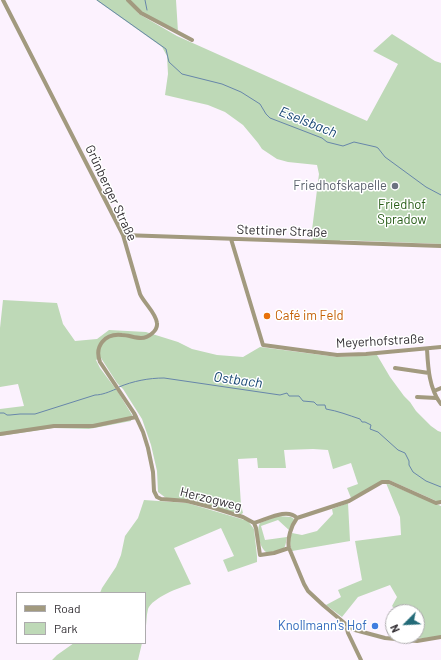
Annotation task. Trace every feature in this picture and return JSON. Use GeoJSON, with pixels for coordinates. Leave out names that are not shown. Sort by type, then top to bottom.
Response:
{"type":"FeatureCollection","features":[{"type":"Feature","properties":{"kind":"street","name":"Grünberger Straße"},"geometry":{"type":"LineString","coordinates":[[3,0],[123,235],[140,294],[157,320],[158,326],[154,332],[148,336],[140,338],[121,334],[112,335],[102,342],[97,355],[136,418]]}},
{"type":"Feature","properties":{"kind":"street"},"geometry":{"type":"LineString","coordinates":[[128,0],[141,13],[192,40]]}},
{"type":"Feature","properties":{"kind":"street","name":"Stettiner Straße"},"geometry":{"type":"LineString","coordinates":[[123,235],[441,246]]}},
{"type":"Feature","properties":{"kind":"street","name":"Meyerhofstraße"},"geometry":{"type":"LineString","coordinates":[[231,239],[263,345],[337,355],[366,354],[441,347]]}},
{"type":"Feature","properties":{"kind":"street"},"geometry":{"type":"LineString","coordinates":[[427,348],[429,372],[436,398],[441,404]]}},
{"type":"Feature","properties":{"kind":"street"},"geometry":{"type":"LineString","coordinates":[[396,368],[429,372]]}},
{"type":"Feature","properties":{"kind":"street"},"geometry":{"type":"LineString","coordinates":[[434,391],[441,388]]}},
{"type":"Feature","properties":{"kind":"street"},"geometry":{"type":"LineString","coordinates":[[417,397],[436,398]]}},
{"type":"Feature","properties":{"kind":"street"},"geometry":{"type":"LineString","coordinates":[[0,434],[54,426],[93,426],[136,418]]}},
{"type":"Feature","properties":{"kind":"street","name":"Herzogweg"},"geometry":{"type":"LineString","coordinates":[[136,418],[143,432],[148,448],[153,472],[154,491],[160,499],[186,501],[214,508],[243,517],[254,523],[280,514],[292,514],[297,518],[349,501],[382,482],[389,482],[436,503],[441,502]]}},
{"type":"Feature","properties":{"kind":"street"},"geometry":{"type":"LineString","coordinates":[[297,518],[288,538],[288,544],[304,584],[308,591],[348,626],[356,630],[385,638],[417,641],[441,637]]}},
{"type":"Feature","properties":{"kind":"street"},"geometry":{"type":"LineString","coordinates":[[254,523],[260,555],[274,553],[289,548]]}},
{"type":"Feature","properties":{"kind":"street"},"geometry":{"type":"LineString","coordinates":[[348,626],[348,634],[360,660]]}},
{"type":"Feature","properties":{"kind":"green space","name":"Friedhof Spradow"},"geometry":{"type":"Polygon","coordinates":[[[96,0],[127,0],[139,14],[177,36],[367,121],[398,64],[373,51],[392,34],[435,61],[441,63],[441,244],[340,240],[340,243],[313,243],[312,230],[319,174],[317,165],[288,162],[277,159],[262,149],[243,125],[225,112],[208,105],[165,95],[168,74],[167,56],[162,47],[96,0]]]}},
{"type":"Feature","properties":{"kind":"green space"},"geometry":{"type":"Polygon","coordinates":[[[130,0],[176,0],[178,32],[141,12],[130,0]]]}},
{"type":"Feature","properties":{"kind":"green space"},"geometry":{"type":"Polygon","coordinates":[[[3,300],[57,303],[63,324],[75,341],[97,339],[109,330],[146,332],[178,342],[192,349],[217,355],[243,357],[260,347],[337,357],[377,355],[390,377],[416,411],[431,426],[441,432],[441,503],[389,480],[384,480],[351,498],[347,488],[358,484],[351,463],[333,469],[328,450],[313,449],[284,450],[286,468],[258,468],[257,458],[238,459],[241,505],[243,513],[240,515],[196,501],[166,498],[158,492],[157,471],[151,445],[142,419],[101,358],[96,360],[132,415],[131,421],[89,429],[53,428],[0,436],[0,409],[24,406],[18,384],[0,387],[0,328],[3,300]]]}},
{"type":"Feature","properties":{"kind":"green space"},"geometry":{"type":"Polygon","coordinates":[[[386,483],[441,506],[441,636],[425,638],[425,604],[393,604],[397,597],[390,585],[358,597],[342,617],[326,605],[341,597],[338,590],[362,580],[355,541],[401,535],[400,517],[386,483]]]}},
{"type":"Feature","properties":{"kind":"green space"},"geometry":{"type":"Polygon","coordinates":[[[144,500],[187,503],[248,521],[254,529],[257,562],[228,572],[223,560],[234,556],[221,528],[174,548],[191,584],[160,597],[155,601],[148,609],[146,626],[146,592],[100,592],[116,567],[121,555],[125,536],[138,518],[144,500]]]}},
{"type":"Feature","properties":{"kind":"green space"},"geometry":{"type":"Polygon","coordinates":[[[348,503],[350,541],[292,551],[290,538],[292,533],[302,535],[317,531],[333,514],[332,509],[348,503]]]}},
{"type":"Feature","properties":{"kind":"green space"},"geometry":{"type":"Polygon","coordinates":[[[278,516],[291,517],[294,519],[290,531],[278,520],[261,526],[265,540],[287,537],[284,548],[275,552],[266,552],[260,542],[258,534],[260,523],[278,516]]]}},
{"type":"Feature","properties":{"kind":"green space"},"geometry":{"type":"Polygon","coordinates":[[[73,644],[142,644],[138,660],[52,660],[73,644]]]}},
{"type":"Feature","properties":{"kind":"waterway","name":"Eselsbach"},"geometry":{"type":"LineString","coordinates":[[97,0],[166,49],[169,62],[182,74],[222,84],[241,92],[260,104],[270,118],[322,138],[327,142],[343,146],[354,142],[376,147],[385,157],[426,187],[441,195]]}},
{"type":"Feature","properties":{"kind":"waterway","name":"Eselsbach"},"geometry":{"type":"LineString","coordinates":[[145,0],[147,10]]}},
{"type":"Feature","properties":{"kind":"waterway","name":"Ostbach"},"geometry":{"type":"LineString","coordinates":[[119,387],[141,380],[164,378],[280,395],[287,393],[289,396],[299,396],[303,401],[314,402],[317,405],[325,405],[326,409],[360,419],[362,422],[371,425],[370,429],[378,432],[398,450],[405,453],[413,472],[426,481],[441,487]]}},
{"type":"Feature","properties":{"kind":"waterway","name":"Ostbach"},"geometry":{"type":"LineString","coordinates":[[0,413],[7,415],[35,414],[116,389]]}},
{"type":"Feature","properties":{"kind":"place","name":"Friedhofskapelle"},"geometry":{"type":"Point","coordinates":[395,186]}},
{"type":"Feature","properties":{"kind":"place","name":"Café im Feld"},"geometry":{"type":"Point","coordinates":[267,316]}},
{"type":"Feature","properties":{"kind":"place","name":"Knollmann's Hof"},"geometry":{"type":"Point","coordinates":[375,626]}}]}
